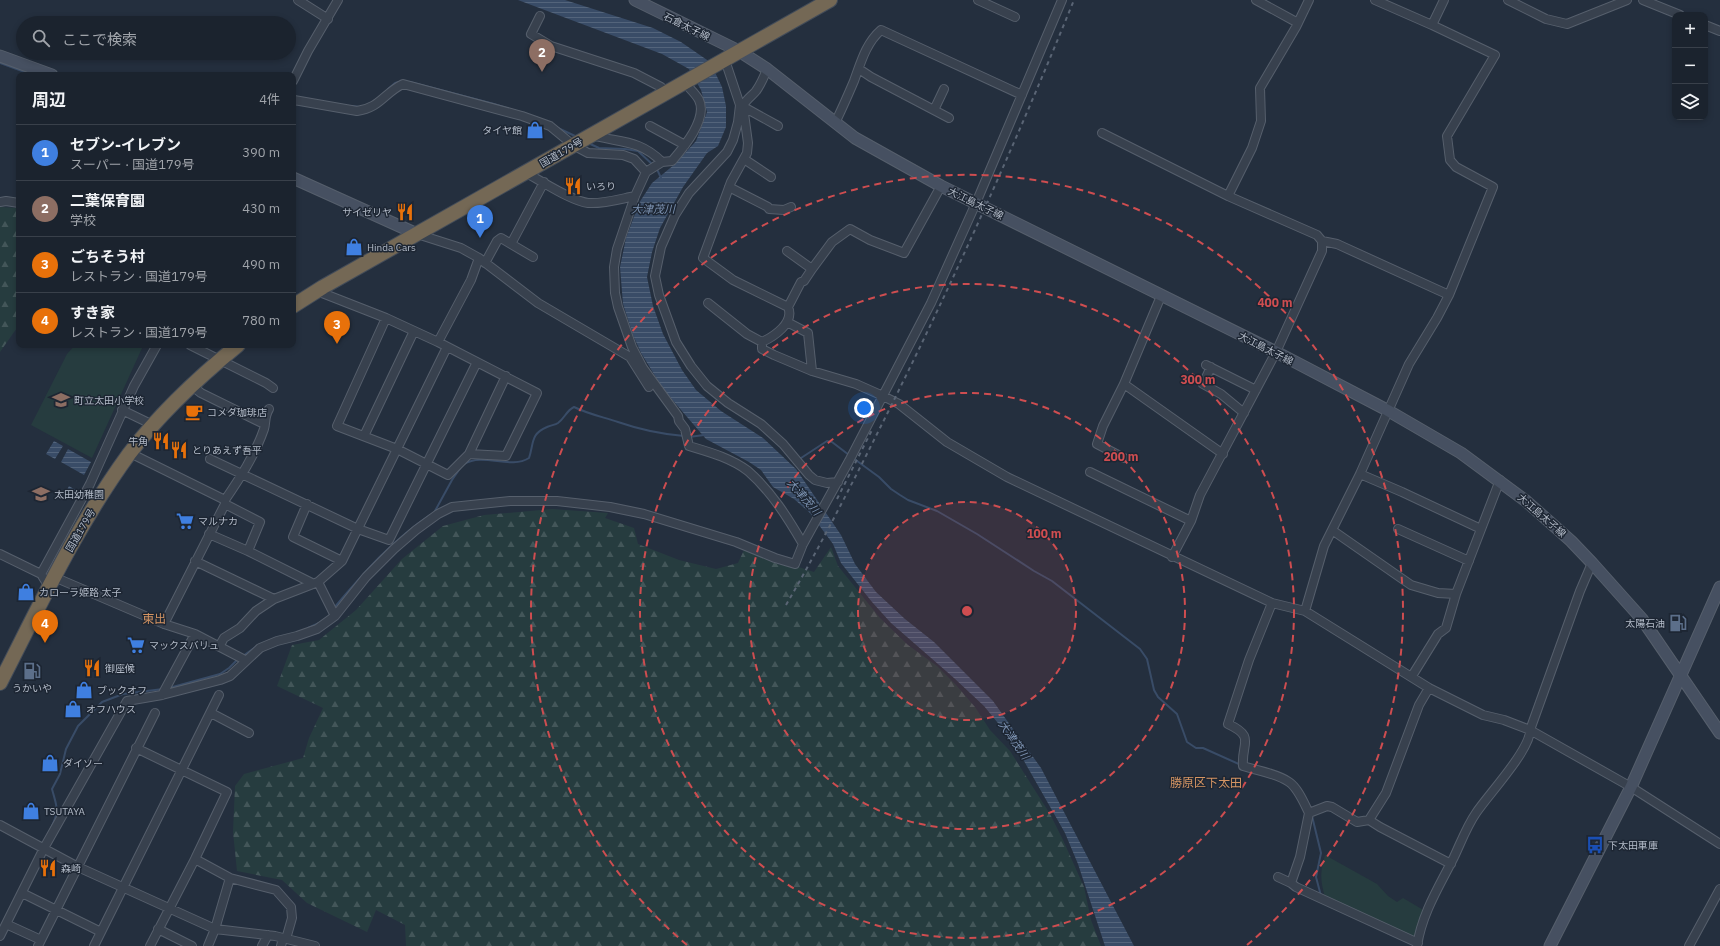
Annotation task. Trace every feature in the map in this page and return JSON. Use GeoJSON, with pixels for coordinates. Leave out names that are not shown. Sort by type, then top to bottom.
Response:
{"type":"FeatureCollection","features":[{"type":"Feature","properties":{"kind":"highway","name":"国道179号"},"geometry":{"type":"LineString","coordinates":[[296,304],[573,145],[723,61],[824,1]]}},
{"type":"Feature","properties":{"kind":"highway","name":"国道179号"},"geometry":{"type":"LineString","coordinates":[[0,683],[48,579],[130,453],[153,425],[192,386],[234,348]]}},
{"type":"Feature","properties":{"kind":"main road","name":"石倉太子線"},"geometry":{"type":"LineString","coordinates":[[635,0],[739,51]]}},
{"type":"Feature","properties":{"kind":"main road","name":"大江島太子線"},"geometry":{"type":"LineString","coordinates":[[739,51],[767,69],[855,138],[941,186],[1276,352],[1387,410],[1449,446],[1500,480],[1560,531],[1592,563],[1642,619],[1720,733]]}},
{"type":"Feature","properties":{"kind":"main road"},"geometry":{"type":"LineString","coordinates":[[0,56],[44,72]]}},
{"type":"Feature","properties":{"kind":"main road"},"geometry":{"type":"LineString","coordinates":[[296,179],[417,234]]}},
{"type":"Feature","properties":{"kind":"main road"},"geometry":{"type":"LineString","coordinates":[[1550,946],[1631,787],[1682,676],[1720,587]]}},
{"type":"Feature","properties":{"kind":"street"},"geometry":{"type":"LineString","coordinates":[[298,0],[328,19]]}},
{"type":"Feature","properties":{"kind":"street"},"geometry":{"type":"LineString","coordinates":[[296,75],[308,51],[338,0]]}},
{"type":"Feature","properties":{"kind":"street"},"geometry":{"type":"LineString","coordinates":[[978,0],[1015,17]]}},
{"type":"Feature","properties":{"kind":"street"},"geometry":{"type":"LineString","coordinates":[[0,936],[22,893],[41,847],[127,701],[162,695],[220,680],[230,676],[242,657],[277,641],[317,629],[335,616],[366,577],[394,549],[438,514],[452,507],[510,501],[571,502],[610,507],[644,514],[736,542],[795,564],[803,544],[838,482],[931,303],[976,203],[1062,0]]}},
{"type":"Feature","properties":{"kind":"street"},"geometry":{"type":"LineString","coordinates":[[1256,0],[1298,22]]}},
{"type":"Feature","properties":{"kind":"street"},"geometry":{"type":"LineString","coordinates":[[1228,196],[1252,148],[1261,121],[1260,88],[1309,0]]}},
{"type":"Feature","properties":{"kind":"street"},"geometry":{"type":"LineString","coordinates":[[1305,611],[1324,546],[1360,474],[1387,410],[1409,364],[1449,295],[1493,187],[1456,168],[1450,160],[1447,136],[1495,55],[1375,0]]}},
{"type":"Feature","properties":{"kind":"street"},"geometry":{"type":"LineString","coordinates":[[1432,25],[1444,0]]}},
{"type":"Feature","properties":{"kind":"street"},"geometry":{"type":"LineString","coordinates":[[1508,0],[1546,19],[1567,24],[1627,0]]}},
{"type":"Feature","properties":{"kind":"street"},"geometry":{"type":"LineString","coordinates":[[1643,0],[1673,12]]}},
{"type":"Feature","properties":{"kind":"street"},"geometry":{"type":"LineString","coordinates":[[540,16],[531,34],[551,46],[634,73],[661,87],[667,93]]}},
{"type":"Feature","properties":{"kind":"street"},"geometry":{"type":"LineString","coordinates":[[1708,26],[1720,31]]}},
{"type":"Feature","properties":{"kind":"street"},"geometry":{"type":"LineString","coordinates":[[835,123],[844,105],[867,47],[874,36],[881,30],[1022,95]]}},
{"type":"Feature","properties":{"kind":"street"},"geometry":{"type":"LineString","coordinates":[[723,61],[741,105],[748,143],[744,159],[729,187],[703,258],[733,280],[788,307]]}},
{"type":"Feature","properties":{"kind":"street"},"geometry":{"type":"LineString","coordinates":[[767,69],[759,87],[741,105],[733,140],[727,152],[689,193],[675,215],[661,247],[655,276],[659,295],[676,342],[691,366],[707,386],[728,403],[761,424],[783,444],[815,480],[828,483],[838,482]]}},
{"type":"Feature","properties":{"kind":"street"},"geometry":{"type":"LineString","coordinates":[[859,69],[871,77],[949,118]]}},
{"type":"Feature","properties":{"kind":"street"},"geometry":{"type":"LineString","coordinates":[[679,421],[678,416],[657,389],[643,368],[636,354],[618,307],[615,293],[614,267],[617,249],[635,196],[646,172],[662,162],[672,161],[685,146],[696,128],[701,107],[699,100],[687,81]]}},
{"type":"Feature","properties":{"kind":"street"},"geometry":{"type":"LineString","coordinates":[[296,100],[357,111],[367,110],[378,104],[395,88],[403,84],[522,116],[550,126],[573,145],[588,153],[623,156],[634,159],[646,172]]}},
{"type":"Feature","properties":{"kind":"street"},"geometry":{"type":"LineString","coordinates":[[934,110],[944,89]]}},
{"type":"Feature","properties":{"kind":"street"},"geometry":{"type":"LineString","coordinates":[[741,105],[778,126]]}},
{"type":"Feature","properties":{"kind":"street"},"geometry":{"type":"LineString","coordinates":[[650,126],[685,146]]}},
{"type":"Feature","properties":{"kind":"street"},"geometry":{"type":"LineString","coordinates":[[1102,133],[1228,196],[1317,235],[1322,241],[1337,244],[1449,295]]}},
{"type":"Feature","properties":{"kind":"street"},"geometry":{"type":"LineString","coordinates":[[591,135],[641,146],[654,154],[662,162]]}},
{"type":"Feature","properties":{"kind":"street"},"geometry":{"type":"LineString","coordinates":[[744,159],[771,177]]}},
{"type":"Feature","properties":{"kind":"street"},"geometry":{"type":"LineString","coordinates":[[526,173],[569,196],[587,203],[635,196]]}},
{"type":"Feature","properties":{"kind":"street"},"geometry":{"type":"LineString","coordinates":[[511,244],[544,182]]}},
{"type":"Feature","properties":{"kind":"street"},"geometry":{"type":"LineString","coordinates":[[762,342],[773,337],[787,322],[789,311],[788,307],[801,282],[804,281],[832,242],[850,229],[870,240],[904,253],[941,186]]}},
{"type":"Feature","properties":{"kind":"street"},"geometry":{"type":"LineString","coordinates":[[729,187],[768,206],[769,209],[784,210],[791,207]]}},
{"type":"Feature","properties":{"kind":"street"},"geometry":{"type":"LineString","coordinates":[[0,202],[6,201],[16,203]]}},
{"type":"Feature","properties":{"kind":"street"},"geometry":{"type":"LineString","coordinates":[[417,234],[462,248],[538,302],[630,357],[650,389],[666,410],[679,421],[685,429],[689,446],[730,460],[747,471],[772,497],[788,518],[803,544]]}},
{"type":"Feature","properties":{"kind":"street"},"geometry":{"type":"LineString","coordinates":[[438,342],[482,261],[497,241],[501,238],[533,257]]}},
{"type":"Feature","properties":{"kind":"street"},"geometry":{"type":"LineString","coordinates":[[1172,557],[1191,521],[1200,495],[1276,352],[1322,251],[1322,241]]}},
{"type":"Feature","properties":{"kind":"street"},"geometry":{"type":"LineString","coordinates":[[787,251],[812,269]]}},
{"type":"Feature","properties":{"kind":"street"},"geometry":{"type":"LineString","coordinates":[[317,291],[386,318],[438,342],[537,393],[506,456],[469,454]]}},
{"type":"Feature","properties":{"kind":"street"},"geometry":{"type":"LineString","coordinates":[[1124,458],[1097,444],[1103,426],[1124,384],[1161,296]]}},
{"type":"Feature","properties":{"kind":"street"},"geometry":{"type":"LineString","coordinates":[[708,303],[747,334],[762,342]]}},
{"type":"Feature","properties":{"kind":"street"},"geometry":{"type":"LineString","coordinates":[[386,318],[337,426],[397,449],[448,475],[469,454],[506,376]]}},
{"type":"Feature","properties":{"kind":"street"},"geometry":{"type":"LineString","coordinates":[[787,322],[808,333],[812,371]]}},
{"type":"Feature","properties":{"kind":"street"},"geometry":{"type":"LineString","coordinates":[[364,436],[414,331]]}},
{"type":"Feature","properties":{"kind":"street"},"geometry":{"type":"LineString","coordinates":[[762,342],[762,348],[774,355],[812,371],[856,384],[899,404],[947,442],[1007,477],[1172,557],[1272,603],[1305,611],[1412,676],[1429,688],[1483,715],[1530,730],[1631,787],[1720,844]]}},
{"type":"Feature","properties":{"kind":"street"},"geometry":{"type":"LineString","coordinates":[[220,645],[224,638],[240,628],[256,611],[274,599],[315,582],[342,561],[447,347]]}},
{"type":"Feature","properties":{"kind":"street"},"geometry":{"type":"LineString","coordinates":[[48,579],[122,410],[155,348]]}},
{"type":"Feature","properties":{"kind":"street"},"geometry":{"type":"LineString","coordinates":[[196,348],[266,383],[273,388]]}},
{"type":"Feature","properties":{"kind":"street"},"geometry":{"type":"LineString","coordinates":[[389,540],[477,362]]}},
{"type":"Feature","properties":{"kind":"street"},"geometry":{"type":"LineString","coordinates":[[1244,413],[1222,394],[1203,384],[1208,366],[1256,390]]}},
{"type":"Feature","properties":{"kind":"street"},"geometry":{"type":"LineString","coordinates":[[1124,384],[1223,454]]}},
{"type":"Feature","properties":{"kind":"street"},"geometry":{"type":"LineString","coordinates":[[192,386],[201,393],[264,424]]}},
{"type":"Feature","properties":{"kind":"street"},"geometry":{"type":"LineString","coordinates":[[164,624],[225,502],[242,474],[265,427],[264,424],[269,409]]}},
{"type":"Feature","properties":{"kind":"street"},"geometry":{"type":"LineString","coordinates":[[122,410],[153,425]]}},
{"type":"Feature","properties":{"kind":"street"},"geometry":{"type":"LineString","coordinates":[[130,453],[225,502],[260,522],[248,551]]}},
{"type":"Feature","properties":{"kind":"street"},"geometry":{"type":"LineString","coordinates":[[210,458],[358,529],[389,540],[394,549]]}},
{"type":"Feature","properties":{"kind":"street"},"geometry":{"type":"LineString","coordinates":[[1090,472],[1191,521]]}},
{"type":"Feature","properties":{"kind":"street"},"geometry":{"type":"LineString","coordinates":[[1360,474],[1481,529]]}},
{"type":"Feature","properties":{"kind":"street"},"geometry":{"type":"LineString","coordinates":[[1412,676],[1438,634],[1446,628],[1456,594],[1500,480]]}},
{"type":"Feature","properties":{"kind":"street"},"geometry":{"type":"LineString","coordinates":[[307,504],[293,537],[342,561]]}},
{"type":"Feature","properties":{"kind":"street"},"geometry":{"type":"LineString","coordinates":[[1398,529],[1469,561]]}},
{"type":"Feature","properties":{"kind":"street"},"geometry":{"type":"LineString","coordinates":[[1332,530],[1411,585],[1438,593],[1456,594]]}},
{"type":"Feature","properties":{"kind":"street"},"geometry":{"type":"LineString","coordinates":[[209,534],[315,582],[335,616]]}},
{"type":"Feature","properties":{"kind":"street"},"geometry":{"type":"LineString","coordinates":[[0,554],[48,579],[164,624],[194,634],[220,645],[242,657]]}},
{"type":"Feature","properties":{"kind":"street"},"geometry":{"type":"LineString","coordinates":[[195,561],[274,599]]}},
{"type":"Feature","properties":{"kind":"street"},"geometry":{"type":"LineString","coordinates":[[1278,877],[1296,887],[1418,944],[1423,923],[1431,902],[1475,814],[1516,760],[1530,735],[1530,730],[1580,591],[1592,563]]}},
{"type":"Feature","properties":{"kind":"street"},"geometry":{"type":"LineString","coordinates":[[1272,603],[1249,660],[1228,724],[1241,730],[1244,734],[1245,745],[1243,764],[1276,775],[1289,782],[1312,812]]}},
{"type":"Feature","properties":{"kind":"street"},"geometry":{"type":"LineString","coordinates":[[162,695],[194,634]]}},
{"type":"Feature","properties":{"kind":"street"},"geometry":{"type":"LineString","coordinates":[[1369,820],[1386,793],[1416,713],[1429,688]]}},
{"type":"Feature","properties":{"kind":"street"},"geometry":{"type":"LineString","coordinates":[[94,946],[219,695]]}},
{"type":"Feature","properties":{"kind":"street"},"geometry":{"type":"LineString","coordinates":[[6,924],[40,943],[154,713]]}},
{"type":"Feature","properties":{"kind":"street"},"geometry":{"type":"LineString","coordinates":[[211,713],[249,733]]}},
{"type":"Feature","properties":{"kind":"street"},"geometry":{"type":"LineString","coordinates":[[136,748],[227,792],[195,859],[150,946]]}},
{"type":"Feature","properties":{"kind":"street"},"geometry":{"type":"LineString","coordinates":[[1312,812],[1327,806],[1332,807],[1357,822],[1369,820],[1451,864]]}},
{"type":"Feature","properties":{"kind":"street"},"geometry":{"type":"LineString","coordinates":[[1291,883],[1300,857],[1312,812]]}},
{"type":"Feature","properties":{"kind":"street"},"geometry":{"type":"LineString","coordinates":[[0,826],[78,866],[170,909],[215,928],[268,935],[283,941],[315,946]]}},
{"type":"Feature","properties":{"kind":"street"},"geometry":{"type":"LineString","coordinates":[[195,859],[230,878],[276,890],[291,907],[292,918],[283,941]]}},
{"type":"Feature","properties":{"kind":"street"},"geometry":{"type":"LineString","coordinates":[[208,946],[230,878]]}},
{"type":"Feature","properties":{"kind":"street"},"geometry":{"type":"LineString","coordinates":[[1689,946],[1720,889]]}},
{"type":"Feature","properties":{"kind":"street"},"geometry":{"type":"LineString","coordinates":[[22,893],[101,932]]}},
{"type":"Feature","properties":{"kind":"street"},"geometry":{"type":"LineString","coordinates":[[158,929],[192,946]]}},
{"type":"Feature","properties":{"kind":"street"},"geometry":{"type":"LineString","coordinates":[[262,946],[268,935]]}},
{"type":"Feature","properties":{"kind":"green space"},"geometry":{"type":"Polygon","coordinates":[[[0,207],[16,208],[16,329],[0,352],[0,207]]]}},
{"type":"Feature","properties":{"kind":"green space"},"geometry":{"type":"Polygon","coordinates":[[[72,348],[142,348],[92,458],[31,425],[67,354],[72,348]]]}},
{"type":"Feature","properties":{"kind":"green space"},"geometry":{"type":"Polygon","coordinates":[[[552,509],[608,513],[605,518],[634,528],[638,544],[679,560],[716,569],[738,563],[744,550],[780,565],[786,563],[814,572],[831,547],[838,566],[880,618],[908,645],[937,666],[956,685],[975,707],[990,730],[1010,751],[1050,814],[1063,840],[1084,887],[1091,920],[1101,946],[406,946],[405,925],[376,910],[367,932],[307,903],[282,880],[237,871],[233,832],[235,786],[244,774],[303,758],[309,738],[323,708],[277,686],[292,645],[319,640],[356,610],[402,559],[443,526],[484,515],[552,509]]]}},
{"type":"Feature","properties":{"kind":"green space"},"geometry":{"type":"Polygon","coordinates":[[[1325,855],[1377,884],[1388,896],[1397,902],[1403,898],[1425,911],[1414,939],[1325,897],[1321,876],[1325,855]]]}},
{"type":"Feature","properties":{"kind":"water","name":"大津茂川"},"geometry":{"type":"Polygon","coordinates":[[[518,0],[565,0],[653,28],[681,42],[710,62],[722,87],[726,106],[726,127],[718,146],[707,153],[683,187],[660,228],[652,252],[647,277],[653,306],[663,334],[682,370],[696,390],[721,411],[763,438],[796,469],[841,535],[855,564],[876,592],[905,619],[934,642],[993,701],[1041,768],[1134,946],[1105,946],[1078,864],[1065,833],[1024,761],[1006,733],[984,706],[891,623],[872,602],[841,563],[833,544],[810,513],[794,499],[773,487],[761,470],[706,439],[663,389],[641,353],[633,335],[623,304],[620,267],[626,238],[639,203],[652,183],[675,164],[696,141],[707,112],[701,90],[689,69],[662,54],[518,0]]]}},
{"type":"Feature","properties":{"kind":"water"},"geometry":{"type":"Polygon","coordinates":[[[54,441],[63,446],[55,459],[46,454],[54,441]]]}},
{"type":"Feature","properties":{"kind":"water"},"geometry":{"type":"Polygon","coordinates":[[[68,449],[91,462],[84,475],[61,462],[68,449]]]}},
{"type":"Feature","properties":{"kind":"water"},"geometry":{"type":"Polygon","coordinates":[[[69,486],[77,491],[74,496],[66,492],[69,486]]]}},
{"type":"Feature","properties":{"kind":"waterway"},"geometry":{"type":"LineString","coordinates":[[0,63],[25,72]]}},
{"type":"Feature","properties":{"kind":"waterway"},"geometry":{"type":"LineString","coordinates":[[388,89],[395,83],[399,82]]}},
{"type":"Feature","properties":{"kind":"waterway"},"geometry":{"type":"LineString","coordinates":[[410,82],[494,104],[538,118]]}},
{"type":"Feature","properties":{"kind":"waterway"},"geometry":{"type":"LineString","coordinates":[[351,106],[360,107]]}},
{"type":"Feature","properties":{"kind":"waterway"},"geometry":{"type":"LineString","coordinates":[[558,128],[575,136]]}},
{"type":"Feature","properties":{"kind":"waterway"},"geometry":{"type":"LineString","coordinates":[[588,143],[599,148],[638,151],[653,165]]}},
{"type":"Feature","properties":{"kind":"waterway"},"geometry":{"type":"LineString","coordinates":[[656,167],[661,178]]}},
{"type":"Feature","properties":{"kind":"waterway"},"geometry":{"type":"LineString","coordinates":[[464,464],[480,460],[514,462],[529,458],[535,436],[547,427],[558,423],[569,410],[574,407],[590,414],[643,429],[659,433],[684,436]]}},
{"type":"Feature","properties":{"kind":"waterway"},"geometry":{"type":"LineString","coordinates":[[689,437],[704,435]]}},
{"type":"Feature","properties":{"kind":"waterway"},"geometry":{"type":"LineString","coordinates":[[798,460],[827,441],[832,442],[849,455]]}},
{"type":"Feature","properties":{"kind":"waterway"},"geometry":{"type":"LineString","coordinates":[[853,458],[879,477],[891,489],[908,500],[937,511],[1052,581],[1140,649],[1147,659],[1154,690],[1158,697],[1177,714],[1187,742],[1196,748],[1203,748],[1241,765]]}},
{"type":"Feature","properties":{"kind":"waterway"},"geometry":{"type":"LineString","coordinates":[[435,511],[461,467]]}},
{"type":"Feature","properties":{"kind":"waterway"},"geometry":{"type":"LineString","coordinates":[[333,609],[390,547],[430,515]]}},
{"type":"Feature","properties":{"kind":"waterway"},"geometry":{"type":"LineString","coordinates":[[308,628],[319,623]]}},
{"type":"Feature","properties":{"kind":"waterway"},"geometry":{"type":"LineString","coordinates":[[243,656],[257,646]]}},
{"type":"Feature","properties":{"kind":"waterway"},"geometry":{"type":"LineString","coordinates":[[169,688],[220,674],[238,659]]}},
{"type":"Feature","properties":{"kind":"waterway"},"geometry":{"type":"LineString","coordinates":[[51,828],[57,813],[52,789],[60,774],[66,749],[78,726],[102,702],[123,694],[163,689]]}},
{"type":"Feature","properties":{"kind":"waterway"},"geometry":{"type":"LineString","coordinates":[[1312,816],[1321,853],[1316,877],[1321,896]]}},
{"type":"Feature","properties":{"kind":"railway"},"geometry":{"type":"LineString","coordinates":[[786,605],[850,486],[937,312],[1008,157],[1074,0]]}},
{"type":"Feature","properties":{"kind":"railway"},"geometry":{"type":"LineString","coordinates":[[837,499],[873,428]]}},
{"type":"Feature","properties":{"kind":"place","name":"二葉保育園"},"geometry":{"type":"Point","coordinates":[542,72]}},
{"type":"Feature","properties":{"kind":"place","name":"タイヤ館"},"geometry":{"type":"Point","coordinates":[535,130]}},
{"type":"Feature","properties":{"kind":"place","name":"いろり"},"geometry":{"type":"Point","coordinates":[573,186]}},
{"type":"Feature","properties":{"kind":"place","name":"サイゼリヤ"},"geometry":{"type":"Point","coordinates":[405,212]}},
{"type":"Feature","properties":{"kind":"place","name":"セブン-イレブン"},"geometry":{"type":"Point","coordinates":[480,238]}},
{"type":"Feature","properties":{"kind":"place","name":"Hinda Cars"},"geometry":{"type":"Point","coordinates":[354,247]}},
{"type":"Feature","properties":{"kind":"place","name":"ごちそう村"},"geometry":{"type":"Point","coordinates":[337,344]}},
{"type":"Feature","properties":{"kind":"place","name":"町立太田小学校"},"geometry":{"type":"Point","coordinates":[61,400]}},
{"type":"Feature","properties":{"kind":"place","name":"コメダ珈琲店"},"geometry":{"type":"Point","coordinates":[194,412]}},
{"type":"Feature","properties":{"kind":"place","name":"牛角"},"geometry":{"type":"Point","coordinates":[161,441]}},
{"type":"Feature","properties":{"kind":"place","name":"とりあえず吾平"},"geometry":{"type":"Point","coordinates":[179,450]}},
{"type":"Feature","properties":{"kind":"place","name":"太田幼稚園"},"geometry":{"type":"Point","coordinates":[41,494]}},
{"type":"Feature","properties":{"kind":"place","name":"マルナカ"},"geometry":{"type":"Point","coordinates":[185,521]}},
{"type":"Feature","properties":{"kind":"place","name":"カローラ姫路 太子"},"geometry":{"type":"Point","coordinates":[26,592]}},
{"type":"Feature","properties":{"kind":"place","name":"太陽石油"},"geometry":{"type":"Point","coordinates":[1678,623]}},
{"type":"Feature","properties":{"kind":"place","name":"すき家"},"geometry":{"type":"Point","coordinates":[45,643]}},
{"type":"Feature","properties":{"kind":"place","name":"マックスバリュ"},"geometry":{"type":"Point","coordinates":[136,645]}},
{"type":"Feature","properties":{"kind":"place","name":"御座候"},"geometry":{"type":"Point","coordinates":[92,668]}},
{"type":"Feature","properties":{"kind":"place","name":"うかいや"},"geometry":{"type":"Point","coordinates":[32,671]}},
{"type":"Feature","properties":{"kind":"place","name":"ブックオフ"},"geometry":{"type":"Point","coordinates":[84,690]}},
{"type":"Feature","properties":{"kind":"place","name":"オフハウス"},"geometry":{"type":"Point","coordinates":[73,709]}},
{"type":"Feature","properties":{"kind":"place","name":"ダイソー"},"geometry":{"type":"Point","coordinates":[50,763]}},
{"type":"Feature","properties":{"kind":"place","name":"TSUTAYA"},"geometry":{"type":"Point","coordinates":[31,811]}},
{"type":"Feature","properties":{"kind":"place","name":"下太田車庫"},"geometry":{"type":"Point","coordinates":[1595,845]}},
{"type":"Feature","properties":{"kind":"place","name":"森崎"},"geometry":{"type":"Point","coordinates":[48,868]}},
{"type":"Feature","properties":{"kind":"district","name":"東出"},"geometry":{"type":"Point","coordinates":[154,619]}},
{"type":"Feature","properties":{"kind":"district","name":"勝原区下太田"},"geometry":{"type":"Point","coordinates":[1206,783]}}]}
